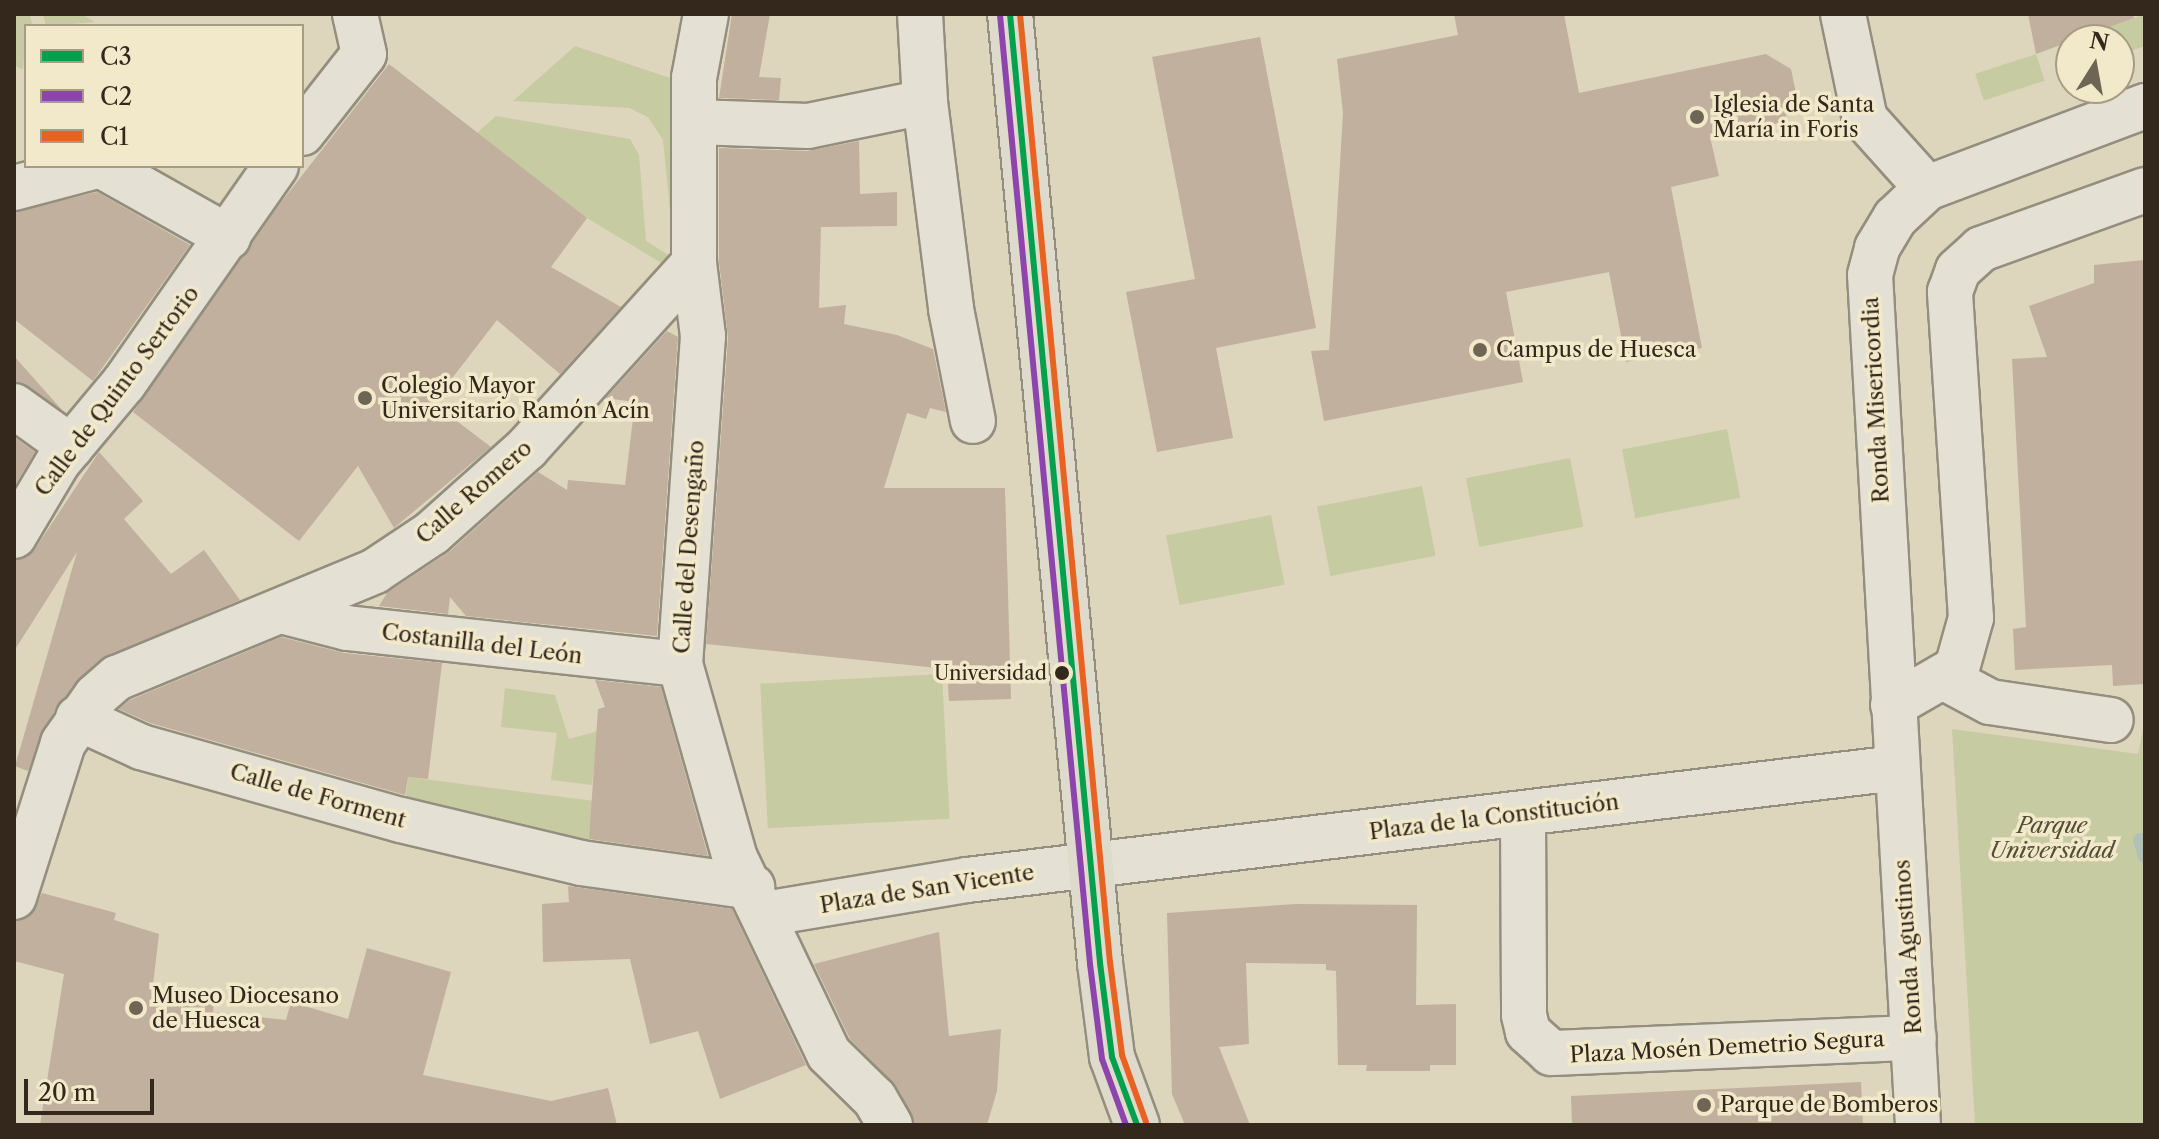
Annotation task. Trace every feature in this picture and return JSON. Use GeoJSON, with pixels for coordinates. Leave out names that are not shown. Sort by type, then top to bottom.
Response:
{"type":"FeatureCollection","features":[{"type":"Feature","properties":{"kind":"main road"},"geometry":{"type":"LineString","coordinates":[[1010,14],[1112,1057],[1137,1125]]}},
{"type":"Feature","properties":{"kind":"street"},"geometry":{"type":"LineString","coordinates":[[304,130],[364,54],[355,14]]}},
{"type":"Feature","properties":{"kind":"street","name":"Calle del Desengaño"},"geometry":{"type":"LineString","coordinates":[[706,14],[694,78],[694,263],[703,336],[680,664],[735,858],[829,1054],[875,1099],[890,1125]]}},
{"type":"Feature","properties":{"kind":"street"},"geometry":{"type":"LineString","coordinates":[[920,14],[925,102],[951,309],[973,421]]}},
{"type":"Feature","properties":{"kind":"street"},"geometry":{"type":"LineString","coordinates":[[1843,14],[1865,119],[1927,188]]}},
{"type":"Feature","properties":{"kind":"street"},"geometry":{"type":"LineString","coordinates":[[695,122],[808,126],[925,102]]}},
{"type":"Feature","properties":{"kind":"street","name":"Ronda Misericordia"},"geometry":{"type":"LineString","coordinates":[[1897,768],[1870,275],[1877,248],[1895,218],[1927,188],[2145,106]]}},
{"type":"Feature","properties":{"kind":"street"},"geometry":{"type":"LineString","coordinates":[[14,188],[92,168]]}},
{"type":"Feature","properties":{"kind":"street"},"geometry":{"type":"LineString","coordinates":[[103,168],[225,243]]}},
{"type":"Feature","properties":{"kind":"street","name":"Calle de Quinto Sertorio"},"geometry":{"type":"LineString","coordinates":[[14,536],[71,447],[225,243],[275,168]]}},
{"type":"Feature","properties":{"kind":"street"},"geometry":{"type":"LineString","coordinates":[[1893,705],[1945,678],[1964,655],[1971,618],[1953,280],[1965,260],[1981,249],[2145,190]]}},
{"type":"Feature","properties":{"kind":"street","name":"Calle Romero"},"geometry":{"type":"LineString","coordinates":[[78,718],[117,678],[285,612],[375,571],[432,533],[527,448],[694,263]]}},
{"type":"Feature","properties":{"kind":"street"},"geometry":{"type":"LineString","coordinates":[[14,406],[71,447]]}},
{"type":"Feature","properties":{"kind":"street","name":"Costanilla del León"},"geometry":{"type":"LineString","coordinates":[[285,612],[347,628],[680,664]]}},
{"type":"Feature","properties":{"kind":"street"},"geometry":{"type":"LineString","coordinates":[[1945,678],[1990,702],[2111,720]]}},
{"type":"Feature","properties":{"kind":"street"},"geometry":{"type":"LineString","coordinates":[[14,897],[35,819],[78,718]]}},
{"type":"Feature","properties":{"kind":"street","name":"Calle de Forment"},"geometry":{"type":"LineString","coordinates":[[78,718],[141,747],[401,820],[758,901]]}},
{"type":"Feature","properties":{"kind":"street","name":"Plaza de la Constitución"},"geometry":{"type":"LineString","coordinates":[[1091,865],[1897,768]]}},
{"type":"Feature","properties":{"kind":"street","name":"Ronda Agustinos"},"geometry":{"type":"LineString","coordinates":[[1897,768],[1918,1125]]}},
{"type":"Feature","properties":{"kind":"street","name":"Plaza Mosén Demetrio Segura"},"geometry":{"type":"LineString","coordinates":[[1523,814],[1524,1015],[1528,1032],[1551,1053],[1914,1038]]}},
{"type":"Feature","properties":{"kind":"street","name":"Plaza de San Vicente"},"geometry":{"type":"LineString","coordinates":[[758,901],[1091,865]]}},
{"type":"Feature","properties":{"kind":"green space"},"geometry":{"type":"Polygon","coordinates":[[[14,14],[29,14],[32,24],[24,24],[23,70],[14,65],[14,14]]]}},
{"type":"Feature","properties":{"kind":"green space"},"geometry":{"type":"Polygon","coordinates":[[[43,14],[81,14],[95,22],[70,24],[46,24],[43,14]]]}},
{"type":"Feature","properties":{"kind":"green space"},"geometry":{"type":"Polygon","coordinates":[[[2145,14],[2145,46],[2135,49],[2135,24],[2118,24],[2145,14]]]}},
{"type":"Feature","properties":{"kind":"green space"},"geometry":{"type":"Polygon","coordinates":[[[575,46],[676,80],[672,230],[663,140],[648,117],[629,108],[513,101],[575,46]]]}},
{"type":"Feature","properties":{"kind":"green space"},"geometry":{"type":"Polygon","coordinates":[[[2036,54],[2045,81],[1984,100],[1975,74],[2036,54]]]}},
{"type":"Feature","properties":{"kind":"green space"},"geometry":{"type":"Polygon","coordinates":[[[496,116],[630,139],[639,155],[646,241],[673,258],[673,270],[587,218],[477,133],[496,116]]]}},
{"type":"Feature","properties":{"kind":"green space"},"geometry":{"type":"Polygon","coordinates":[[[1727,429],[1740,498],[1635,518],[1622,449],[1727,429]]]}},
{"type":"Feature","properties":{"kind":"green space"},"geometry":{"type":"Polygon","coordinates":[[[1570,458],[1583,527],[1479,547],[1466,478],[1570,458]]]}},
{"type":"Feature","properties":{"kind":"green space"},"geometry":{"type":"Polygon","coordinates":[[[1422,486],[1436,556],[1331,576],[1317,506],[1422,486]]]}},
{"type":"Feature","properties":{"kind":"green space"},"geometry":{"type":"Polygon","coordinates":[[[1271,515],[1285,585],[1180,605],[1166,535],[1271,515]]]}},
{"type":"Feature","properties":{"kind":"green space"},"geometry":{"type":"Polygon","coordinates":[[[942,674],[950,819],[768,828],[760,684],[942,674]]]}},
{"type":"Feature","properties":{"kind":"green space"},"geometry":{"type":"Polygon","coordinates":[[[505,688],[555,695],[569,739],[598,731],[592,785],[551,780],[557,733],[501,727],[505,688]]]}},
{"type":"Feature","properties":{"kind":"green space","name":"Parque Universidad"},"geometry":{"type":"Polygon","coordinates":[[[2145,720],[2145,1125],[1975,1125],[1952,729],[2138,754],[2145,720]]]}},
{"type":"Feature","properties":{"kind":"green space"},"geometry":{"type":"Polygon","coordinates":[[[408,777],[594,801],[587,850],[405,802],[408,777]]]}},
{"type":"Feature","properties":{"kind":"building"},"geometry":{"type":"Polygon","coordinates":[[[732,14],[770,14],[759,77],[781,78],[779,100],[719,98],[732,14]]]}},
{"type":"Feature","properties":{"kind":"building"},"geometry":{"type":"Polygon","coordinates":[[[1454,14],[1564,14],[1579,93],[1766,54],[1791,69],[1797,98],[1782,122],[1711,141],[1719,176],[1671,187],[1702,348],[1626,362],[1609,272],[1506,292],[1523,382],[1324,421],[1311,351],[1329,350],[1343,113],[1337,59],[1458,35],[1454,14]]]}},
{"type":"Feature","properties":{"kind":"building"},"geometry":{"type":"Polygon","coordinates":[[[2028,14],[2133,14],[2134,18],[2118,24],[2055,24],[2055,47],[2036,54],[2028,14]]]}},
{"type":"Feature","properties":{"kind":"building"},"geometry":{"type":"Polygon","coordinates":[[[1260,37],[1316,328],[1216,348],[1233,438],[1157,452],[1126,292],[1195,279],[1152,57],[1260,37]]]}},
{"type":"Feature","properties":{"kind":"building"},"geometry":{"type":"Polygon","coordinates":[[[389,64],[587,218],[551,267],[621,307],[560,374],[497,320],[433,403],[491,447],[394,528],[358,466],[299,541],[133,412],[279,205],[389,64]]]}},
{"type":"Feature","properties":{"kind":"building"},"geometry":{"type":"Polygon","coordinates":[[[859,141],[860,194],[897,192],[897,226],[821,227],[819,308],[846,305],[844,324],[897,335],[933,349],[946,412],[930,408],[926,419],[907,413],[884,488],[1005,488],[1011,699],[949,701],[947,669],[706,644],[728,338],[719,261],[719,148],[807,151],[859,141]]]}},
{"type":"Feature","properties":{"kind":"building"},"geometry":{"type":"Polygon","coordinates":[[[97,192],[190,245],[93,381],[14,319],[14,212],[97,192]]]}},
{"type":"Feature","properties":{"kind":"building"},"geometry":{"type":"Polygon","coordinates":[[[2145,260],[2145,684],[2113,686],[2112,665],[2015,670],[2013,629],[2026,627],[2012,359],[2047,357],[2029,306],[2094,283],[2094,265],[2145,260]]]}},
{"type":"Feature","properties":{"kind":"building"},"geometry":{"type":"Polygon","coordinates":[[[667,331],[678,337],[657,636],[466,616],[450,597],[448,614],[379,606],[387,593],[449,552],[538,472],[567,490],[568,480],[625,485],[635,402],[606,398],[667,331]]]}},
{"type":"Feature","properties":{"kind":"building"},"geometry":{"type":"Polygon","coordinates":[[[14,356],[62,410],[14,381],[14,356]]]}},
{"type":"Feature","properties":{"kind":"building"},"geometry":{"type":"Polygon","coordinates":[[[14,437],[35,452],[14,487],[14,437]]]}},
{"type":"Feature","properties":{"kind":"building"},"geometry":{"type":"Polygon","coordinates":[[[99,452],[143,501],[124,519],[171,574],[204,550],[240,600],[101,659],[56,707],[28,771],[15,766],[77,552],[14,651],[14,561],[35,549],[99,452]]]}},
{"type":"Feature","properties":{"kind":"building"},"geometry":{"type":"Polygon","coordinates":[[[281,637],[344,653],[442,663],[428,779],[408,777],[405,795],[150,723],[119,709],[130,700],[281,637]]]}},
{"type":"Feature","properties":{"kind":"building"},"geometry":{"type":"Polygon","coordinates":[[[595,680],[661,687],[708,856],[589,839],[598,709],[605,707],[595,680]]]}},
{"type":"Feature","properties":{"kind":"building"},"geometry":{"type":"Polygon","coordinates":[[[568,886],[732,909],[806,1065],[720,1099],[698,1031],[650,1044],[630,959],[543,962],[542,904],[569,902],[568,886]]]}},
{"type":"Feature","properties":{"kind":"building","name":"Museo Diocesano de Huesca"},"geometry":{"type":"Polygon","coordinates":[[[42,893],[116,913],[114,920],[159,934],[152,993],[214,1000],[213,1012],[286,1020],[291,1002],[348,1019],[367,948],[451,972],[423,1075],[551,1101],[608,1088],[617,1125],[40,1125],[64,974],[14,961],[14,921],[31,915],[42,893]]]}},
{"type":"Feature","properties":{"kind":"building"},"geometry":{"type":"Polygon","coordinates":[[[1296,904],[1417,905],[1416,1005],[1456,1004],[1456,1065],[1430,1065],[1430,1071],[1366,1071],[1367,1065],[1338,1065],[1336,971],[1326,970],[1326,964],[1246,963],[1249,1044],[1219,1047],[1250,1125],[1185,1125],[1172,1094],[1167,913],[1296,904]]]}},
{"type":"Feature","properties":{"kind":"building"},"geometry":{"type":"Polygon","coordinates":[[[939,932],[949,1036],[1001,1029],[997,1091],[987,1125],[915,1125],[896,1086],[850,1039],[814,964],[939,932]]]}},
{"type":"Feature","properties":{"kind":"building","name":"Parque de Bomberos"},"geometry":{"type":"Polygon","coordinates":[[[1861,1082],[1863,1125],[1572,1125],[1571,1096],[1861,1082]]]}},
{"type":"Feature","properties":{"kind":"waterway"},"geometry":{"type":"LineString","coordinates":[[2140,840],[2145,856]]}},
{"type":"Feature","properties":{"kind":"transit line","name":"C3"},"geometry":{"type":"LineString","coordinates":[[1010,14],[1100,963],[1112,1057],[1137,1125]]}},
{"type":"Feature","properties":{"kind":"transit line","name":"C1"},"geometry":{"type":"LineString","coordinates":[[1020,14],[1110,962],[1122,1055],[1146,1122]]}},
{"type":"Feature","properties":{"kind":"transit line","name":"C2"},"geometry":{"type":"LineString","coordinates":[[1000,15],[1090,964],[1102,1059],[1126,1125]]}},
{"type":"Feature","properties":{"kind":"place","name":"Iglesia de Santa María in Foris"},"geometry":{"type":"Point","coordinates":[1697,117]}},
{"type":"Feature","properties":{"kind":"place","name":"Campus de Huesca"},"geometry":{"type":"Point","coordinates":[1480,350]}},
{"type":"Feature","properties":{"kind":"place","name":"Colegio Mayor Universitario Ramón Acín"},"geometry":{"type":"Point","coordinates":[365,398]}},
{"type":"Feature","properties":{"kind":"place","name":"Universidad"},"geometry":{"type":"Point","coordinates":[1062,673]}},
{"type":"Feature","properties":{"kind":"place","name":"Museo Diocesano de Huesca"},"geometry":{"type":"Point","coordinates":[136,1008]}},
{"type":"Feature","properties":{"kind":"place","name":"Parque de Bomberos"},"geometry":{"type":"Point","coordinates":[1704,1105]}}]}
